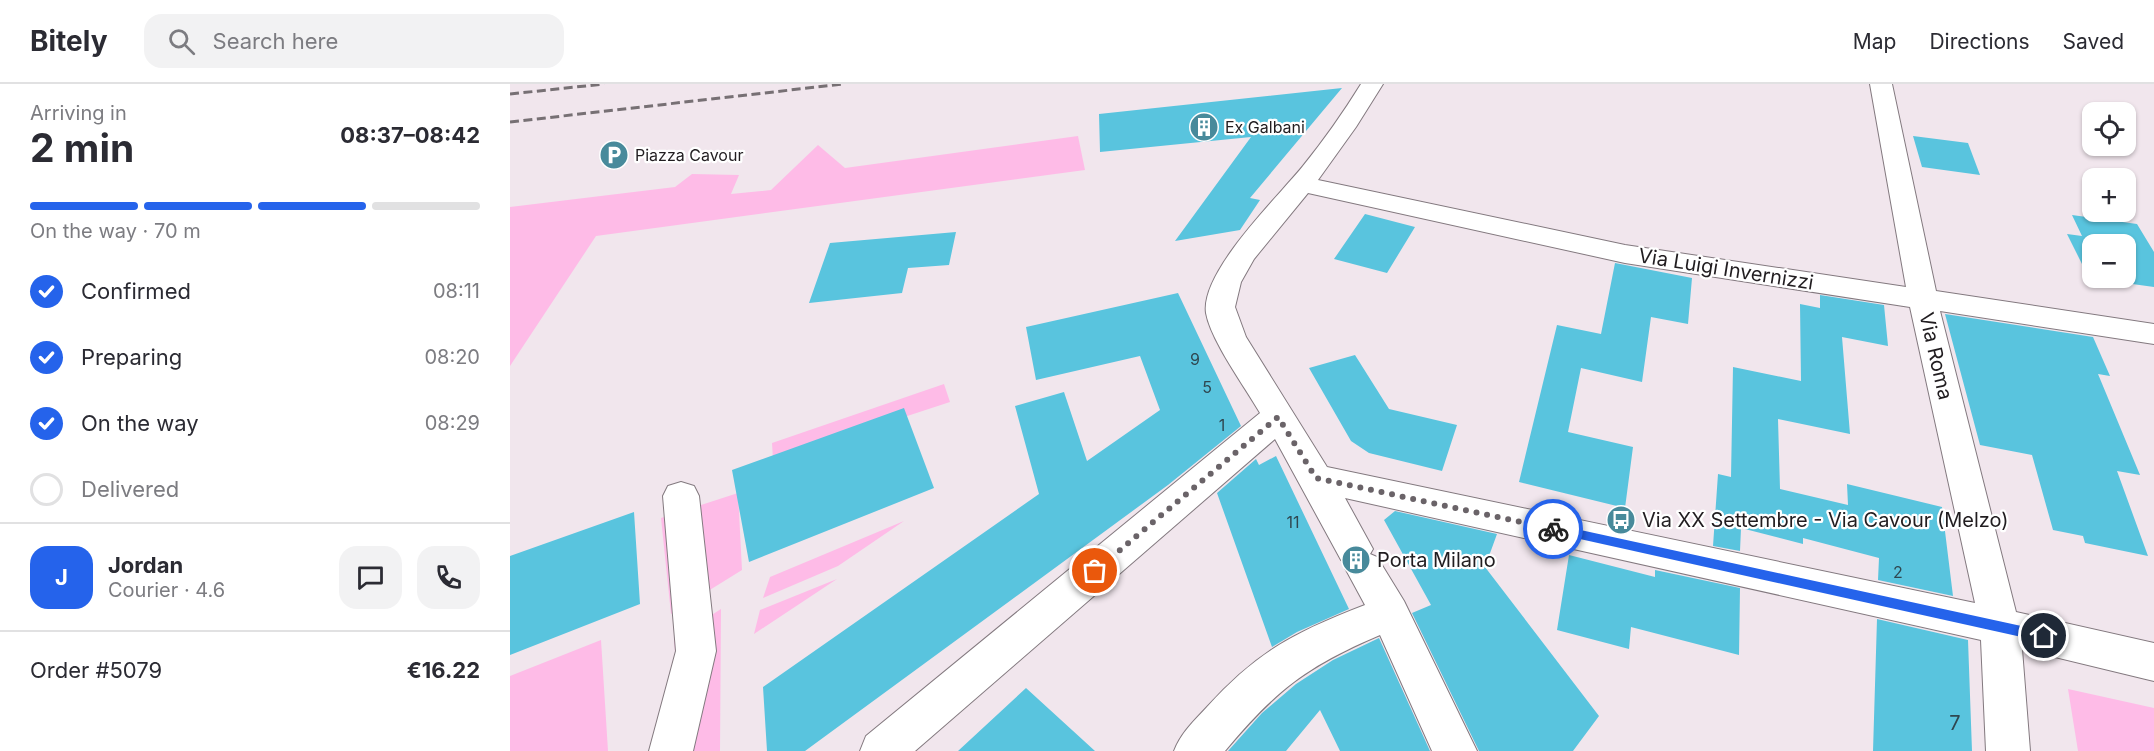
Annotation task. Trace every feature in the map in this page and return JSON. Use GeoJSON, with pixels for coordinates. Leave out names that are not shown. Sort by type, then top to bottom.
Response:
{"type":"FeatureCollection","features":[{"type":"Feature","properties":{"kind":"street"},"geometry":{"type":"LineString","coordinates":[[1372,84],[1301,184],[1239,261],[1220,302],[1226,327],[1316,478],[1390,613],[1455,751]]}},
{"type":"Feature","properties":{"kind":"street","name":"Via Roma"},"geometry":{"type":"LineString","coordinates":[[1881,84],[1923,300],[2000,626],[2008,751]]}},
{"type":"Feature","properties":{"kind":"street","name":"Via Luigi Invernizzi"},"geometry":{"type":"LineString","coordinates":[[1301,184],[1598,249],[2154,334]]}},
{"type":"Feature","properties":{"kind":"street"},"geometry":{"type":"LineString","coordinates":[[882,751],[1278,417]]}},
{"type":"Feature","properties":{"kind":"street"},"geometry":{"type":"LineString","coordinates":[[1316,478],[2000,626],[2154,662]]}},
{"type":"Feature","properties":{"kind":"street"},"geometry":{"type":"LineString","coordinates":[[673,744],[696,651],[681,496]]}},
{"type":"Feature","properties":{"kind":"street"},"geometry":{"type":"LineString","coordinates":[[1196,751],[1245,696],[1282,664],[1320,643],[1390,613]]}},
{"type":"Feature","properties":{"kind":"shaded area"},"geometry":{"type":"Polygon","coordinates":[[[1078,136],[1085,170],[596,236],[510,366],[510,207],[675,187],[692,174],[739,175],[731,194],[771,190],[818,145],[845,168],[1078,136]]]}},
{"type":"Feature","properties":{"kind":"shaded area"},"geometry":{"type":"Polygon","coordinates":[[[944,384],[950,402],[773,460],[772,443],[944,384]]]}},
{"type":"Feature","properties":{"kind":"shaded area"},"geometry":{"type":"Polygon","coordinates":[[[738,493],[742,570],[671,614],[661,518],[738,493]]]}},
{"type":"Feature","properties":{"kind":"shaded area"},"geometry":{"type":"Polygon","coordinates":[[[904,521],[838,566],[763,598],[770,577],[904,521]]]}},
{"type":"Feature","properties":{"kind":"shaded area"},"geometry":{"type":"Polygon","coordinates":[[[837,579],[754,634],[760,610],[837,579]]]}},
{"type":"Feature","properties":{"kind":"shaded area"},"geometry":{"type":"Polygon","coordinates":[[[721,609],[720,751],[683,751],[674,639],[721,609]]]}},
{"type":"Feature","properties":{"kind":"shaded area"},"geometry":{"type":"Polygon","coordinates":[[[601,640],[608,751],[510,751],[510,676],[601,640]]]}},
{"type":"Feature","properties":{"kind":"shaded area"},"geometry":{"type":"Polygon","coordinates":[[[2068,689],[2154,708],[2154,751],[2078,751],[2068,689]]]}},
{"type":"Feature","properties":{"kind":"building","name":"Ex Galbani"},"geometry":{"type":"Polygon","coordinates":[[[1342,88],[1250,198],[1260,200],[1240,230],[1175,241],[1251,137],[1100,152],[1099,114],[1342,88]]]}},
{"type":"Feature","properties":{"kind":"building"},"geometry":{"type":"Polygon","coordinates":[[[1913,136],[1968,143],[1980,175],[1922,167],[1913,136]]]}},
{"type":"Feature","properties":{"kind":"building"},"geometry":{"type":"Polygon","coordinates":[[[1365,214],[1415,227],[1387,273],[1334,259],[1365,214]]]}},
{"type":"Feature","properties":{"kind":"building"},"geometry":{"type":"Polygon","coordinates":[[[2072,215],[2082,216],[2082,222],[2137,224],[2154,252],[2154,287],[2136,285],[2136,234],[2082,234],[2082,236],[2072,215]]]}},
{"type":"Feature","properties":{"kind":"building"},"geometry":{"type":"Polygon","coordinates":[[[956,232],[949,265],[908,268],[902,293],[809,303],[830,243],[956,232]]]}},
{"type":"Feature","properties":{"kind":"building"},"geometry":{"type":"Polygon","coordinates":[[[2067,234],[2082,236],[2082,264],[2067,234]]]}},
{"type":"Feature","properties":{"kind":"building"},"geometry":{"type":"Polygon","coordinates":[[[1615,263],[1692,278],[1688,324],[1651,317],[1642,382],[1581,368],[1568,432],[1633,447],[1625,508],[1519,482],[1557,325],[1601,334],[1615,263]]]}},
{"type":"Feature","properties":{"kind":"building"},"geometry":{"type":"Polygon","coordinates":[[[1178,293],[1241,426],[1168,485],[805,751],[767,751],[763,687],[1039,494],[1015,406],[1064,392],[1087,461],[1160,410],[1140,356],[1036,380],[1026,327],[1178,293]]]}},
{"type":"Feature","properties":{"kind":"building"},"geometry":{"type":"Polygon","coordinates":[[[1820,295],[1884,305],[1888,346],[1842,337],[1850,434],[1778,419],[1780,489],[1848,505],[1847,484],[1942,507],[1953,596],[1878,580],[1879,558],[1803,538],[1803,544],[1741,528],[1740,551],[1713,546],[1718,474],[1731,477],[1733,367],[1801,381],[1800,304],[1820,308],[1820,295]]]}},
{"type":"Feature","properties":{"kind":"building"},"geometry":{"type":"Polygon","coordinates":[[[1945,314],[2093,337],[2110,376],[2098,374],[2140,475],[2117,471],[2148,556],[2085,543],[2083,536],[2053,530],[2032,455],[1980,445],[1945,314]]]}},
{"type":"Feature","properties":{"kind":"building"},"geometry":{"type":"Polygon","coordinates":[[[1355,355],[1389,409],[1457,425],[1442,471],[1369,453],[1351,441],[1309,368],[1355,355]]]}},
{"type":"Feature","properties":{"kind":"building"},"geometry":{"type":"Polygon","coordinates":[[[904,408],[934,488],[749,562],[732,470],[904,408]]]}},
{"type":"Feature","properties":{"kind":"building"},"geometry":{"type":"Polygon","coordinates":[[[1276,456],[1349,609],[1297,632],[1272,647],[1217,493],[1256,459],[1259,465],[1276,456]]]}},
{"type":"Feature","properties":{"kind":"building"},"geometry":{"type":"Polygon","coordinates":[[[1395,511],[1497,534],[1485,567],[1599,716],[1573,751],[1479,751],[1412,613],[1431,605],[1384,520],[1395,511]]]}},
{"type":"Feature","properties":{"kind":"building"},"geometry":{"type":"Polygon","coordinates":[[[634,512],[640,604],[510,655],[510,556],[634,512]]]}},
{"type":"Feature","properties":{"kind":"building"},"geometry":{"type":"Polygon","coordinates":[[[1569,555],[1655,577],[1655,570],[1740,588],[1739,655],[1631,627],[1629,649],[1557,630],[1569,555]]]}},
{"type":"Feature","properties":{"kind":"building"},"geometry":{"type":"Polygon","coordinates":[[[1877,619],[1968,640],[1972,751],[1873,751],[1877,619]]]}},
{"type":"Feature","properties":{"kind":"building"},"geometry":{"type":"Polygon","coordinates":[[[1379,638],[1430,751],[1340,751],[1320,710],[1286,751],[1228,751],[1262,713],[1296,684],[1333,660],[1379,638]]]}},
{"type":"Feature","properties":{"kind":"building"},"geometry":{"type":"Polygon","coordinates":[[[1026,688],[1095,751],[958,751],[1026,688]]]}},
{"type":"Feature","properties":{"kind":"railway"},"geometry":{"type":"LineString","coordinates":[[510,94],[604,84]]}},
{"type":"Feature","properties":{"kind":"railway"},"geometry":{"type":"LineString","coordinates":[[510,122],[843,84]]}},
{"type":"Feature","properties":{"kind":"way so far"},"geometry":{"type":"LineString","coordinates":[[1095,571],[1278,417],[1316,478],[1553,529]]}},
{"type":"Feature","properties":{"kind":"place","name":"Ex Galbani"},"geometry":{"type":"Point","coordinates":[1204,127]}},
{"type":"Feature","properties":{"kind":"place","name":"Piazza Cavour"},"geometry":{"type":"Point","coordinates":[614,155]}},
{"type":"Feature","properties":{"kind":"place","name":"Via XX Settembre - Via Cavour (Melzo)"},"geometry":{"type":"Point","coordinates":[1621,520]}},
{"type":"Feature","properties":{"kind":"place","name":"Porta Milano"},"geometry":{"type":"Point","coordinates":[1356,560]}},
{"type":"Feature","properties":{"kind":"route"},"geometry":{"type":"LineString","coordinates":[[1553,529],[2044,636]]}}]}
